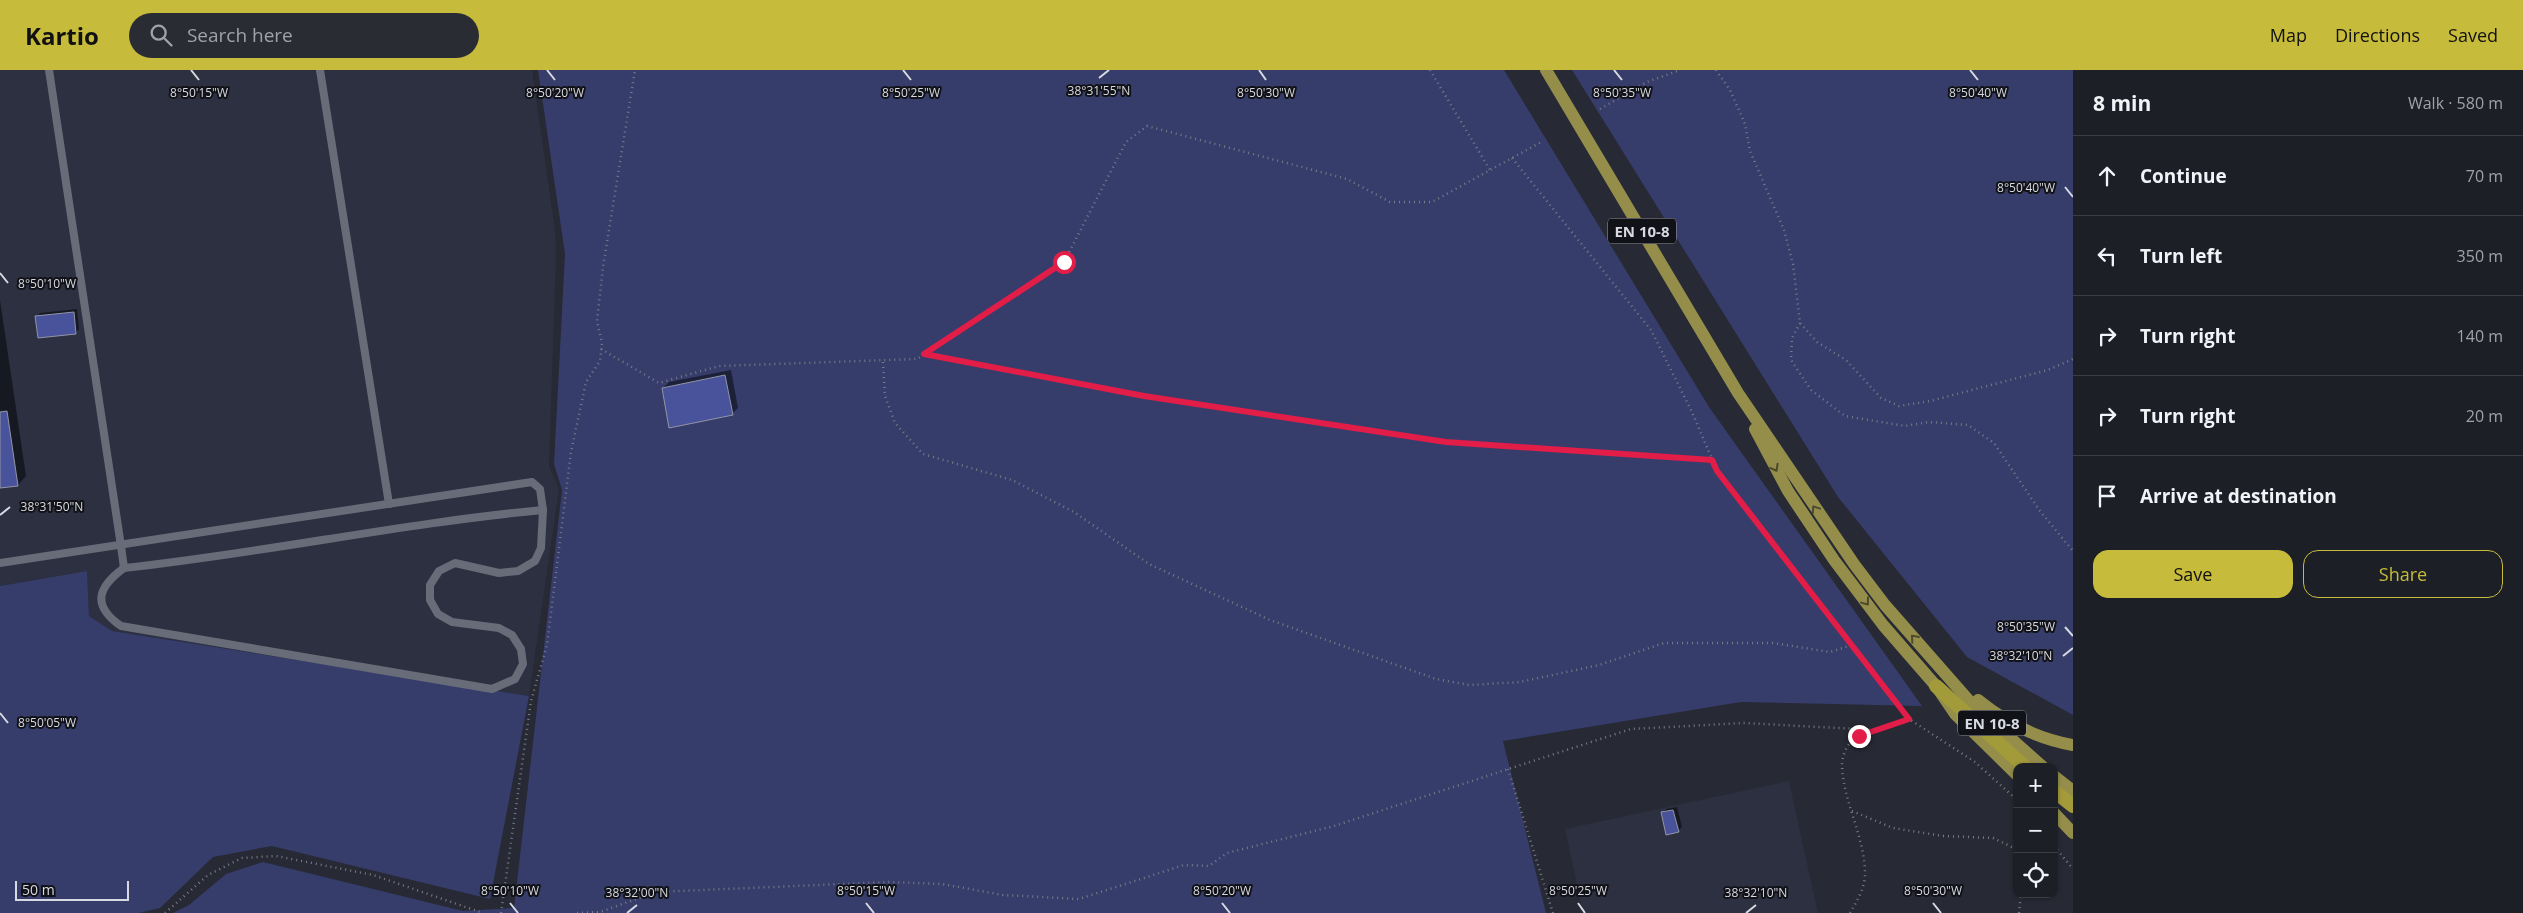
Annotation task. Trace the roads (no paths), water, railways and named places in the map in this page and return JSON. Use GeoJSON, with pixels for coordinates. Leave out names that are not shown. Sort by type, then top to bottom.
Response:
{"type":"FeatureCollection","features":[{"type":"Feature","properties":{"kind":"highway","name":"EN 10-8"},"geometry":{"type":"LineString","coordinates":[[1936,686],[2021,763]]}},
{"type":"Feature","properties":{"kind":"highway"},"geometry":{"type":"LineString","coordinates":[[2058,794],[2073,806]]}},
{"type":"Feature","properties":{"kind":"main road","name":"EN 10-8"},"geometry":{"type":"LineString","coordinates":[[1546,70],[1738,393],[1854,564],[1885,605],[1947,674],[1996,727],[2037,763]]}},
{"type":"Feature","properties":{"kind":"main road","name":"EN 10-8"},"geometry":{"type":"LineString","coordinates":[[1738,393],[1788,492],[1834,560],[1883,625],[1936,686]]}},
{"type":"Feature","properties":{"kind":"main road"},"geometry":{"type":"LineString","coordinates":[[1947,674],[2005,719],[2051,742],[2073,745]]}},
{"type":"Feature","properties":{"kind":"main road"},"geometry":{"type":"LineString","coordinates":[[1936,686],[1955,714],[2013,771]]}},
{"type":"Feature","properties":{"kind":"main road"},"geometry":{"type":"LineString","coordinates":[[2058,779],[2073,790]]}},
{"type":"Feature","properties":{"kind":"main road"},"geometry":{"type":"LineString","coordinates":[[2058,817],[2073,833]]}},
{"type":"Feature","properties":{"kind":"lane"},"geometry":{"type":"LineString","coordinates":[[49,70],[124,568]]}},
{"type":"Feature","properties":{"kind":"lane"},"geometry":{"type":"LineString","coordinates":[[320,70],[389,504]]}},
{"type":"Feature","properties":{"kind":"lane"},"geometry":{"type":"LineString","coordinates":[[0,563],[532,482],[540,489],[543,510],[541,548],[535,561],[518,571],[499,573],[455,563],[439,571],[430,585],[430,600],[438,614],[452,622],[498,628],[512,635],[517,642],[521,649],[523,664],[515,679],[492,688],[121,626],[108,617],[102,605],[102,592],[108,580],[124,568],[182,562],[488,515],[543,510]]}}]}
